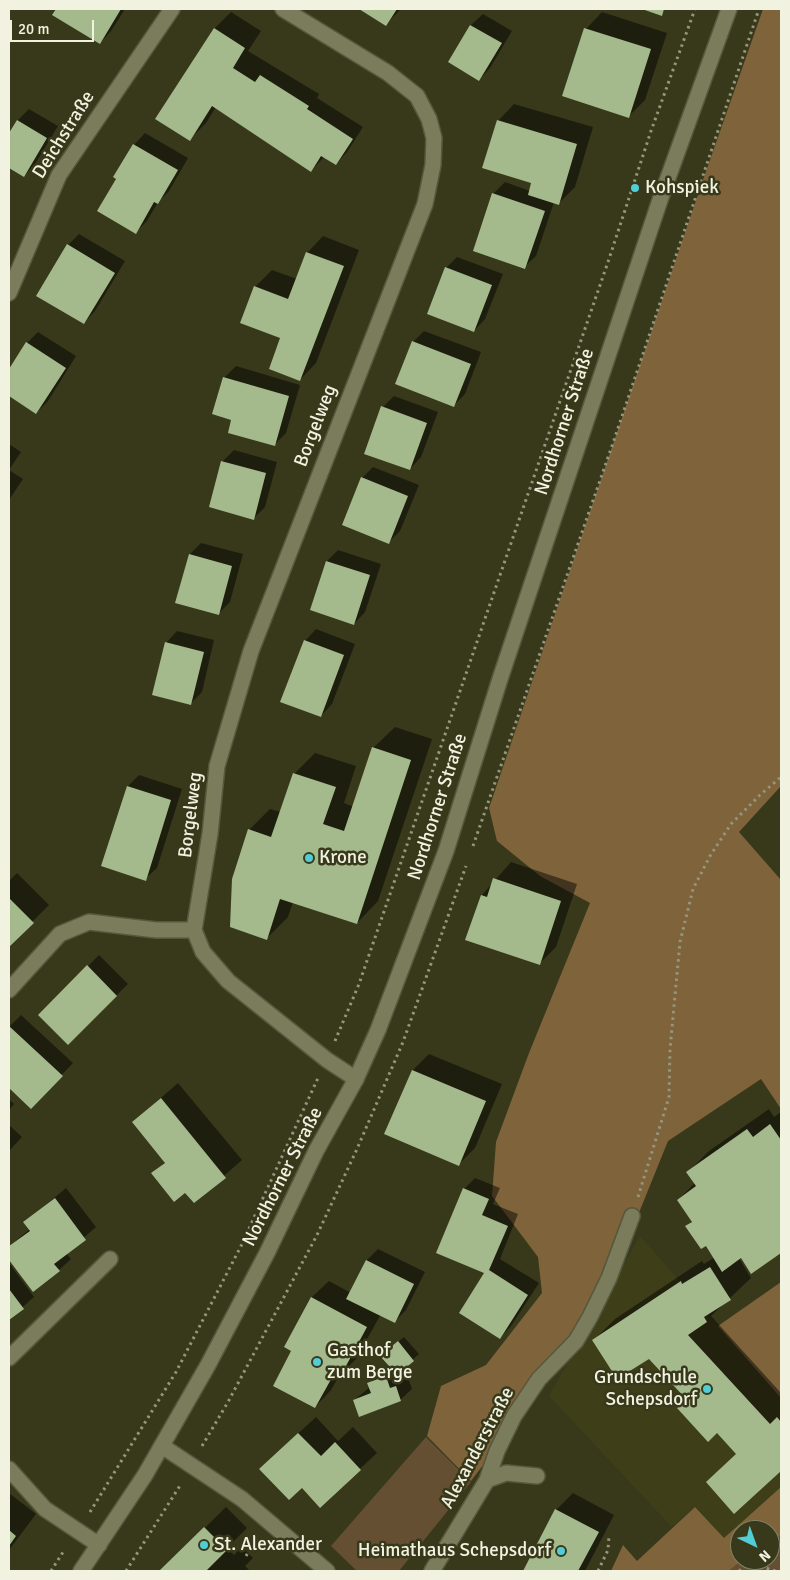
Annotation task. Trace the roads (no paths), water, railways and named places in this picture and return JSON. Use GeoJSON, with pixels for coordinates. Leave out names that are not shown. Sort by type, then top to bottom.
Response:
{"type":"FeatureCollection","features":[{"type":"Feature","properties":{"kind":"street","name":"Deichstraße"},"geometry":{"type":"LineString","coordinates":[[9,293],[59,175],[172,9]]}},
{"type":"Feature","properties":{"kind":"street","name":"Borgelweg"},"geometry":{"type":"LineString","coordinates":[[194,930],[210,834],[217,766],[251,651],[425,204],[434,165],[434,138],[429,119],[417,96],[388,73],[283,9]]}},
{"type":"Feature","properties":{"kind":"street","name":"Nordhorner Straße"},"geometry":{"type":"LineString","coordinates":[[81,1571],[162,1446],[222,1339],[267,1253],[316,1151],[356,1079],[378,1030],[446,851],[500,679],[660,200],[728,9]]}},
{"type":"Feature","properties":{"kind":"street"},"geometry":{"type":"LineString","coordinates":[[9,990],[60,934],[89,922],[156,930],[194,930],[203,952],[228,981],[327,1060],[356,1079]]}},
{"type":"Feature","properties":{"kind":"street","name":"Alexanderstraße"},"geometry":{"type":"LineString","coordinates":[[432,1571],[487,1480],[497,1451],[514,1416],[539,1379],[576,1341],[609,1278],[632,1216]]}},
{"type":"Feature","properties":{"kind":"street"},"geometry":{"type":"LineString","coordinates":[[9,1358],[110,1259]]}},
{"type":"Feature","properties":{"kind":"street"},"geometry":{"type":"LineString","coordinates":[[162,1446],[192,1464],[242,1499],[327,1571]]}},
{"type":"Feature","properties":{"kind":"street"},"geometry":{"type":"LineString","coordinates":[[9,1470],[45,1509],[99,1545]]}},
{"type":"Feature","properties":{"kind":"street"},"geometry":{"type":"LineString","coordinates":[[487,1480],[506,1474],[537,1476]]}},
{"type":"Feature","properties":{"kind":"place","name":"Kohspiek"},"geometry":{"type":"Point","coordinates":[635,188]}},
{"type":"Feature","properties":{"kind":"place","name":"Krone"},"geometry":{"type":"Point","coordinates":[309,858]}},
{"type":"Feature","properties":{"kind":"place","name":"Gasthof zum Berge"},"geometry":{"type":"Point","coordinates":[317,1362]}},
{"type":"Feature","properties":{"kind":"place","name":"Grundschule Schepsdorf"},"geometry":{"type":"Point","coordinates":[707,1389]}},
{"type":"Feature","properties":{"kind":"place","name":"St. Alexander"},"geometry":{"type":"Point","coordinates":[204,1545]}},
{"type":"Feature","properties":{"kind":"place","name":"Heimathaus Schepsdorf"},"geometry":{"type":"Point","coordinates":[561,1551]}}]}
